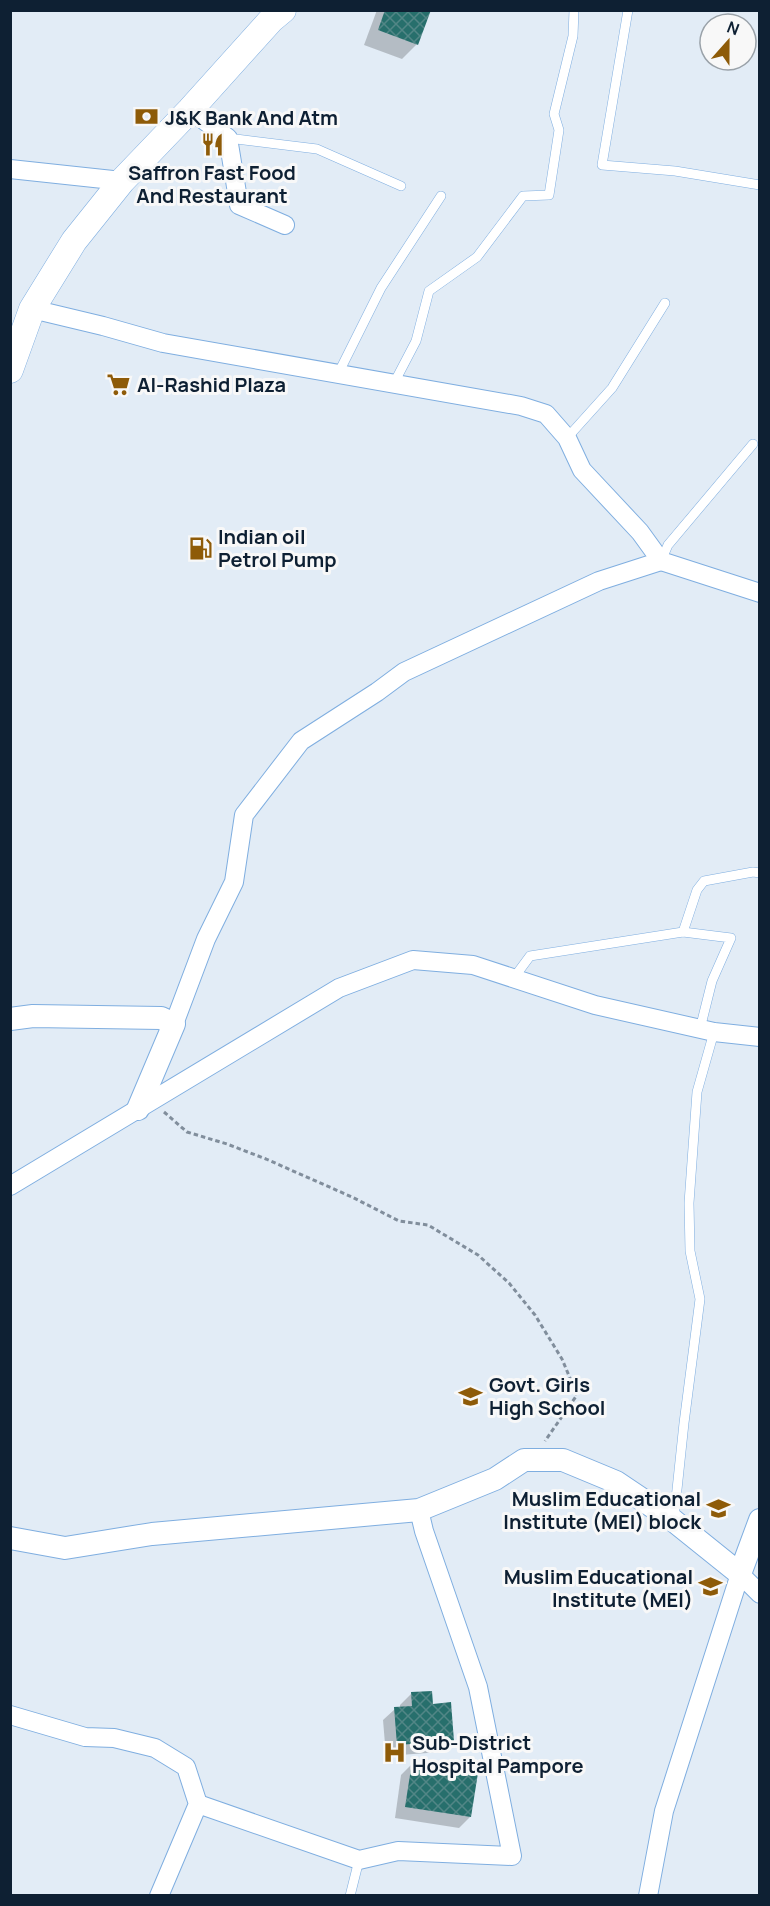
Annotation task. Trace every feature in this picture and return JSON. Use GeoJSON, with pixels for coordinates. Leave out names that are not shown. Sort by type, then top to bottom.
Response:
{"type":"FeatureCollection","features":[{"type":"Feature","properties":{"kind":"main road"},"geometry":{"type":"LineString","coordinates":[[10,370],[32,309],[74,241],[122,181],[190,110],[274,15]]}},
{"type":"Feature","properties":{"kind":"street"},"geometry":{"type":"LineString","coordinates":[[190,110],[228,138],[240,205],[285,225]]}},
{"type":"Feature","properties":{"kind":"street"},"geometry":{"type":"LineString","coordinates":[[10,169],[122,181]]}},
{"type":"Feature","properties":{"kind":"street"},"geometry":{"type":"LineString","coordinates":[[32,309],[164,343],[522,406],[546,414],[567,438],[582,470],[640,532],[661,561]]}},
{"type":"Feature","properties":{"kind":"street"},"geometry":{"type":"LineString","coordinates":[[144,1105],[206,939],[234,882],[244,815],[301,741],[404,672],[599,580],[661,561],[759,593]]}},
{"type":"Feature","properties":{"kind":"street"},"geometry":{"type":"LineString","coordinates":[[10,1186],[339,988],[413,960],[472,965],[595,1005],[707,1031],[759,1037]]}},
{"type":"Feature","properties":{"kind":"street"},"geometry":{"type":"LineString","coordinates":[[10,1019],[33,1016],[161,1018],[174,1024]]}},
{"type":"Feature","properties":{"kind":"street"},"geometry":{"type":"LineString","coordinates":[[10,1538],[65,1548],[152,1534],[419,1510],[495,1479],[524,1460],[563,1460],[616,1482],[674,1521],[740,1574],[759,1594]]}},
{"type":"Feature","properties":{"kind":"street"},"geometry":{"type":"LineString","coordinates":[[198,1804],[359,1860],[398,1851],[512,1856],[478,1687],[424,1531],[419,1510]]}},
{"type":"Feature","properties":{"kind":"street"},"geometry":{"type":"LineString","coordinates":[[648,1896],[664,1811],[759,1520]]}},
{"type":"Feature","properties":{"kind":"street"},"geometry":{"type":"LineString","coordinates":[[10,1715],[85,1737],[114,1738],[155,1748],[186,1767],[198,1804],[159,1896]]}},
{"type":"Feature","properties":{"kind":"lane"},"geometry":{"type":"LineString","coordinates":[[393,385],[416,341],[429,291],[477,257],[523,196],[549,195],[559,130],[554,114],[573,36],[574,10]]}},
{"type":"Feature","properties":{"kind":"lane"},"geometry":{"type":"LineString","coordinates":[[628,10],[602,165],[675,171],[759,185]]}},
{"type":"Feature","properties":{"kind":"lane"},"geometry":{"type":"LineString","coordinates":[[228,138],[317,149],[401,186]]}},
{"type":"Feature","properties":{"kind":"lane"},"geometry":{"type":"LineString","coordinates":[[338,374],[381,288],[441,196]]}},
{"type":"Feature","properties":{"kind":"lane"},"geometry":{"type":"LineString","coordinates":[[567,438],[612,388],[664,303]]}},
{"type":"Feature","properties":{"kind":"lane"},"geometry":{"type":"LineString","coordinates":[[661,561],[668,545],[753,444]]}},
{"type":"Feature","properties":{"kind":"lane"},"geometry":{"type":"LineString","coordinates":[[684,933],[697,890],[704,881],[753,872],[759,873]]}},
{"type":"Feature","properties":{"kind":"lane"},"geometry":{"type":"LineString","coordinates":[[513,979],[530,956],[684,933],[731,938],[712,981],[697,1092],[689,1203],[690,1251],[700,1299],[674,1521]]}},
{"type":"Feature","properties":{"kind":"lane"},"geometry":{"type":"LineString","coordinates":[[350,1896],[359,1860]]}},
{"type":"Feature","properties":{"kind":"path"},"geometry":{"type":"LineString","coordinates":[[144,1105],[187,1132],[266,1159],[352,1197],[399,1221],[428,1225],[478,1255],[509,1283],[535,1315],[562,1359],[577,1395],[568,1411],[535,1455],[524,1460]]}},
{"type":"Feature","properties":{"kind":"building"},"geometry":{"type":"Polygon","coordinates":[[[385,10],[431,10],[418,45],[378,30],[385,10]]]}},
{"type":"Feature","properties":{"kind":"building"},"geometry":{"type":"Polygon","coordinates":[[[432,1691],[433,1704],[451,1702],[454,1741],[397,1745],[394,1707],[412,1706],[411,1692],[432,1691]]]}},
{"type":"Feature","properties":{"kind":"building"},"geometry":{"type":"Polygon","coordinates":[[[412,1762],[478,1773],[471,1817],[405,1807],[412,1762]]]}},
{"type":"Feature","properties":{"kind":"place","name":"J&K Bank And Atm"},"geometry":{"type":"Point","coordinates":[147,117]}},
{"type":"Feature","properties":{"kind":"place","name":"Saffron Fast Food And Restaurant"},"geometry":{"type":"Point","coordinates":[212,145]}},
{"type":"Feature","properties":{"kind":"place","name":"Al-Rashid Plaza"},"geometry":{"type":"Point","coordinates":[119,384]}},
{"type":"Feature","properties":{"kind":"place","name":"Indian oil Petrol Pump"},"geometry":{"type":"Point","coordinates":[200,548]}},
{"type":"Feature","properties":{"kind":"place","name":"Govt. Girls High School"},"geometry":{"type":"Point","coordinates":[471,1396]}},
{"type":"Feature","properties":{"kind":"place","name":"Muslim Educational Institute (MEI) block"},"geometry":{"type":"Point","coordinates":[719,1509]}},
{"type":"Feature","properties":{"kind":"place","name":"Muslim Educational Institute (MEI)"},"geometry":{"type":"Point","coordinates":[711,1587]}},
{"type":"Feature","properties":{"kind":"place","name":"Sub-District Hospital Pampore"},"geometry":{"type":"Point","coordinates":[394,1753]}}]}
